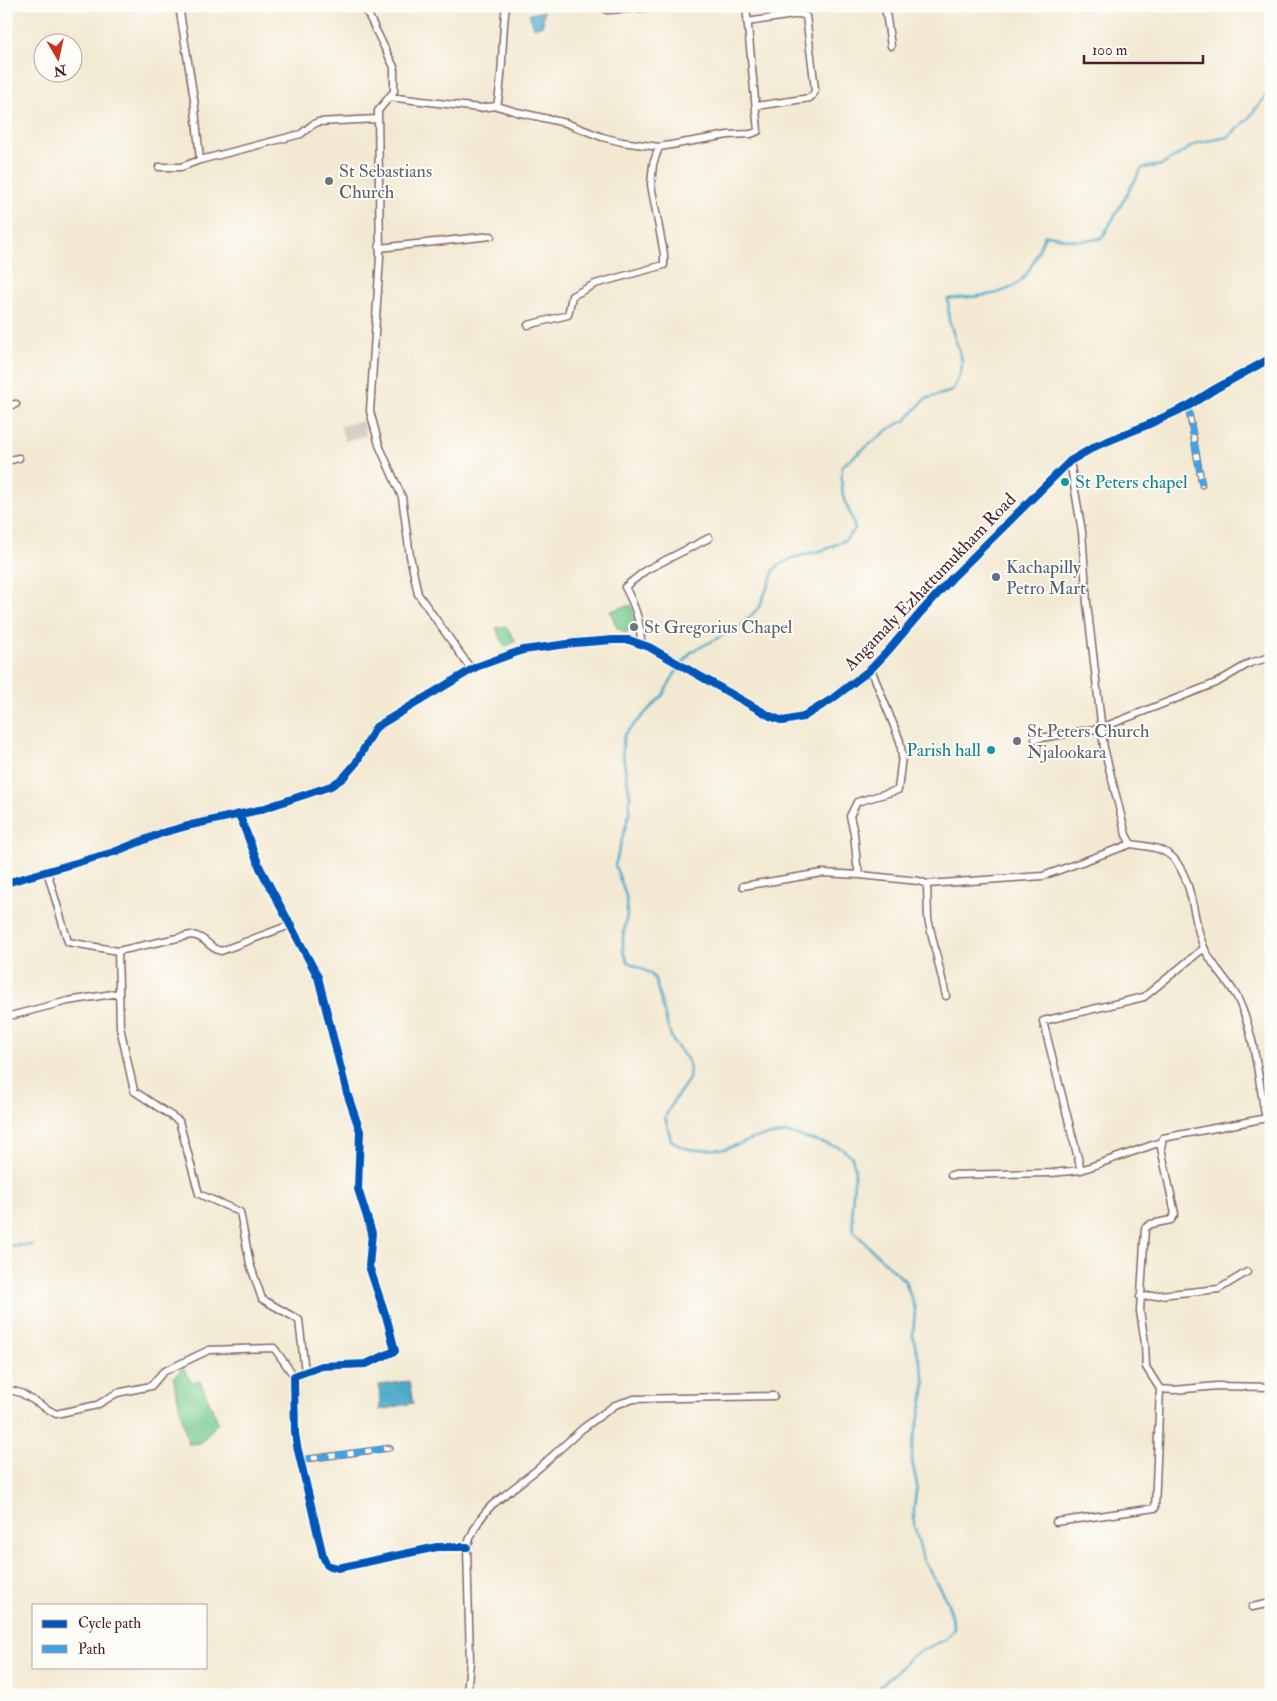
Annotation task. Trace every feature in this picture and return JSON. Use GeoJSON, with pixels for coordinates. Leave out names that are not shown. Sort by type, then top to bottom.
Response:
{"type":"FeatureCollection","features":[{"type":"Feature","properties":{"kind":"street"},"geometry":{"type":"LineString","coordinates":[[179,6],[194,99],[200,160]]}},
{"type":"Feature","properties":{"kind":"street"},"geometry":{"type":"LineString","coordinates":[[364,6],[394,68],[394,91],[378,111],[379,248],[370,411],[379,445],[402,497],[410,556],[418,594],[471,669]]}},
{"type":"Feature","properties":{"kind":"street"},"geometry":{"type":"LineString","coordinates":[[497,106],[500,89],[502,31],[506,6]]}},
{"type":"Feature","properties":{"kind":"street"},"geometry":{"type":"LineString","coordinates":[[607,6],[607,10],[671,6]]}},
{"type":"Feature","properties":{"kind":"street"},"geometry":{"type":"LineString","coordinates":[[390,97],[480,108],[497,106],[566,123],[602,137],[659,147],[728,135],[751,134],[758,131],[746,6]]}},
{"type":"Feature","properties":{"kind":"street"},"geometry":{"type":"LineString","coordinates":[[885,6],[891,46]]}},
{"type":"Feature","properties":{"kind":"street"},"geometry":{"type":"LineString","coordinates":[[747,22],[800,14],[806,16],[814,89],[814,93],[810,98],[756,106]]}},
{"type":"Feature","properties":{"kind":"street"},"geometry":{"type":"LineString","coordinates":[[159,167],[181,167],[200,160],[301,134],[318,122],[378,119]]}},
{"type":"Feature","properties":{"kind":"street"},"geometry":{"type":"LineString","coordinates":[[528,325],[568,315],[572,296],[595,284],[664,265],[664,254],[650,185],[653,164],[659,147]]}},
{"type":"Feature","properties":{"kind":"street"},"geometry":{"type":"LineString","coordinates":[[379,248],[491,236]]}},
{"type":"Feature","properties":{"kind":"street","name":"Angamaly Ezhattumukham Road"},"geometry":{"type":"LineString","coordinates":[[6,883],[114,852],[169,831],[259,810],[330,786],[343,778],[356,762],[376,726],[471,669],[523,650],[613,640],[629,640],[641,644],[770,716],[783,721],[803,717],[832,699],[871,669],[952,578],[1070,461],[1096,446],[1188,406],[1271,358]]}},
{"type":"Feature","properties":{"kind":"street"},"geometry":{"type":"LineString","coordinates":[[6,406],[16,404]]}},
{"type":"Feature","properties":{"kind":"street"},"geometry":{"type":"LineString","coordinates":[[1188,406],[1202,485]]}},
{"type":"Feature","properties":{"kind":"street"},"geometry":{"type":"LineString","coordinates":[[6,461],[19,458]]}},
{"type":"Feature","properties":{"kind":"street"},"geometry":{"type":"LineString","coordinates":[[1070,461],[1082,532],[1087,603],[1104,748],[1126,835],[1131,844]]}},
{"type":"Feature","properties":{"kind":"street"},"geometry":{"type":"LineString","coordinates":[[641,644],[641,628],[634,603],[626,587],[646,570],[709,538]]}},
{"type":"Feature","properties":{"kind":"street"},"geometry":{"type":"LineString","coordinates":[[1034,739],[1101,728],[1216,682],[1250,663],[1271,657]]}},
{"type":"Feature","properties":{"kind":"street"},"geometry":{"type":"LineString","coordinates":[[860,875],[850,816],[857,802],[898,790],[902,756],[897,732],[871,669]]}},
{"type":"Feature","properties":{"kind":"street"},"geometry":{"type":"LineString","coordinates":[[239,814],[260,868],[318,977],[347,1093],[360,1131],[358,1189],[372,1233],[369,1266],[395,1351],[366,1364],[322,1366],[294,1376]]}},
{"type":"Feature","properties":{"kind":"street"},"geometry":{"type":"LineString","coordinates":[[743,886],[822,874],[860,875],[919,881],[927,884],[1043,876],[1131,844],[1158,849],[1168,853],[1179,866],[1188,885],[1204,948],[1231,987],[1243,1012],[1254,1052],[1265,1114],[1269,1118]]}},
{"type":"Feature","properties":{"kind":"street"},"geometry":{"type":"LineString","coordinates":[[47,871],[68,942],[118,951],[191,935],[201,937],[216,950],[222,951],[290,924]]}},
{"type":"Feature","properties":{"kind":"street"},"geometry":{"type":"LineString","coordinates":[[927,884],[928,919],[946,996]]}},
{"type":"Feature","properties":{"kind":"street"},"geometry":{"type":"LineString","coordinates":[[1081,1170],[1043,1022],[1144,997],[1204,948]]}},
{"type":"Feature","properties":{"kind":"street"},"geometry":{"type":"LineString","coordinates":[[118,951],[120,1027],[134,1090],[179,1121],[199,1194],[240,1212],[250,1264],[262,1299],[299,1320],[305,1372]]}},
{"type":"Feature","properties":{"kind":"street"},"geometry":{"type":"LineString","coordinates":[[6,1018],[68,1000],[119,993]]}},
{"type":"Feature","properties":{"kind":"street"},"geometry":{"type":"LineString","coordinates":[[951,1175],[1051,1173],[1081,1170],[1161,1142],[1168,1135],[1269,1118]]}},
{"type":"Feature","properties":{"kind":"street"},"geometry":{"type":"LineString","coordinates":[[1056,1522],[1155,1508],[1160,1388],[1146,1367],[1140,1297],[1145,1228],[1151,1224],[1170,1220],[1175,1214],[1161,1142]]}},
{"type":"Feature","properties":{"kind":"street"},"geometry":{"type":"LineString","coordinates":[[1140,1297],[1219,1289],[1248,1272]]}},
{"type":"Feature","properties":{"kind":"street"},"geometry":{"type":"LineString","coordinates":[[6,1389],[21,1394],[56,1414],[97,1405],[117,1393],[151,1386],[162,1372],[209,1350],[274,1348],[294,1376],[295,1433],[323,1556],[327,1565],[338,1568],[437,1547],[467,1547]]}},
{"type":"Feature","properties":{"kind":"street"},"geometry":{"type":"LineString","coordinates":[[1160,1388],[1174,1390],[1217,1386],[1271,1387]]}},
{"type":"Feature","properties":{"kind":"street"},"geometry":{"type":"LineString","coordinates":[[467,1695],[470,1661],[467,1547],[472,1533],[485,1511],[492,1504],[539,1468],[582,1429],[615,1404],[634,1398],[774,1396]]}},
{"type":"Feature","properties":{"kind":"street"},"geometry":{"type":"LineString","coordinates":[[300,1460],[390,1448]]}},
{"type":"Feature","properties":{"kind":"street"},"geometry":{"type":"LineString","coordinates":[[1252,1607],[1271,1603]]}},
{"type":"Feature","properties":{"kind":"shaded area"},"geometry":{"type":"Polygon","coordinates":[[[362,421],[366,436],[345,441],[340,426],[362,421]]]}},
{"type":"Feature","properties":{"kind":"green space"},"geometry":{"type":"Polygon","coordinates":[[[631,605],[636,620],[626,633],[617,628],[610,611],[631,605]]]}},
{"type":"Feature","properties":{"kind":"green space"},"geometry":{"type":"Polygon","coordinates":[[[506,627],[516,641],[505,647],[496,628],[506,627]]]}},
{"type":"Feature","properties":{"kind":"green space"},"geometry":{"type":"Polygon","coordinates":[[[183,1368],[192,1382],[200,1381],[218,1422],[201,1443],[188,1444],[173,1377],[183,1368]]]}},
{"type":"Feature","properties":{"kind":"water"},"geometry":{"type":"Polygon","coordinates":[[[544,11],[543,25],[534,28],[529,14],[544,11]]]}},
{"type":"Feature","properties":{"kind":"water"},"geometry":{"type":"Polygon","coordinates":[[[409,1381],[413,1403],[380,1410],[379,1385],[409,1381]]]}},
{"type":"Feature","properties":{"kind":"waterway"},"geometry":{"type":"LineString","coordinates":[[872,1695],[913,1655],[945,1639],[954,1629],[948,1603],[923,1559],[914,1525],[917,1485],[912,1461],[912,1449],[923,1400],[925,1381],[913,1337],[915,1308],[905,1281],[853,1230],[852,1206],[855,1169],[852,1157],[841,1148],[788,1133],[758,1137],[725,1149],[694,1150],[681,1147],[671,1140],[665,1117],[689,1079],[690,1068],[687,1059],[674,1043],[669,1031],[655,979],[650,973],[628,962],[623,951],[623,937],[627,914],[626,896],[615,865],[629,814],[630,796],[622,750],[624,735],[663,695],[674,675],[691,652],[741,626],[760,606],[775,568],[792,558],[824,550],[845,540],[855,529],[842,493],[842,466],[889,429],[906,420],[925,399],[952,391],[961,373],[962,360],[949,320],[948,299],[989,295],[1009,289],[1017,284],[1030,268],[1045,235],[1079,241],[1102,238],[1142,168],[1162,165],[1197,143],[1228,137],[1248,119],[1271,89]]}},
{"type":"Feature","properties":{"kind":"waterway"},"geometry":{"type":"LineString","coordinates":[[6,1246],[33,1245]]}},
{"type":"Feature","properties":{"kind":"marked path"},"geometry":{"type":"LineString","coordinates":[[1188,406],[1202,485]]}},
{"type":"Feature","properties":{"kind":"marked path"},"geometry":{"type":"LineString","coordinates":[[300,1460],[390,1448]]}},
{"type":"Feature","properties":{"kind":"cycle path"},"geometry":{"type":"LineString","coordinates":[[6,883],[114,852],[162,833],[259,810],[331,786],[343,778],[356,763],[376,727],[476,667],[523,650],[575,643],[629,640],[649,647],[770,716],[783,721],[803,717],[832,699],[871,669],[952,578],[1070,461],[1096,446],[1188,406],[1271,358]]}},
{"type":"Feature","properties":{"kind":"cycle path"},"geometry":{"type":"LineString","coordinates":[[239,814],[260,868],[318,977],[347,1093],[360,1131],[358,1189],[372,1233],[369,1266],[395,1351],[366,1364],[322,1366],[294,1376],[297,1446],[323,1556],[327,1565],[338,1568],[437,1547],[467,1547]]}},
{"type":"Feature","properties":{"kind":"place","name":"St Sebastians Church"},"geometry":{"type":"Point","coordinates":[329,181]}},
{"type":"Feature","properties":{"kind":"place","name":"St Peters chapel"},"geometry":{"type":"Point","coordinates":[1065,482]}},
{"type":"Feature","properties":{"kind":"place","name":"Kachapilly Petro Mart"},"geometry":{"type":"Point","coordinates":[996,577]}},
{"type":"Feature","properties":{"kind":"place","name":"St Gregorius Chapel"},"geometry":{"type":"Point","coordinates":[634,627]}},
{"type":"Feature","properties":{"kind":"place","name":"St Peters Church Njalookara"},"geometry":{"type":"Point","coordinates":[1017,741]}},
{"type":"Feature","properties":{"kind":"place","name":"Parish hall"},"geometry":{"type":"Point","coordinates":[991,750]}}]}
